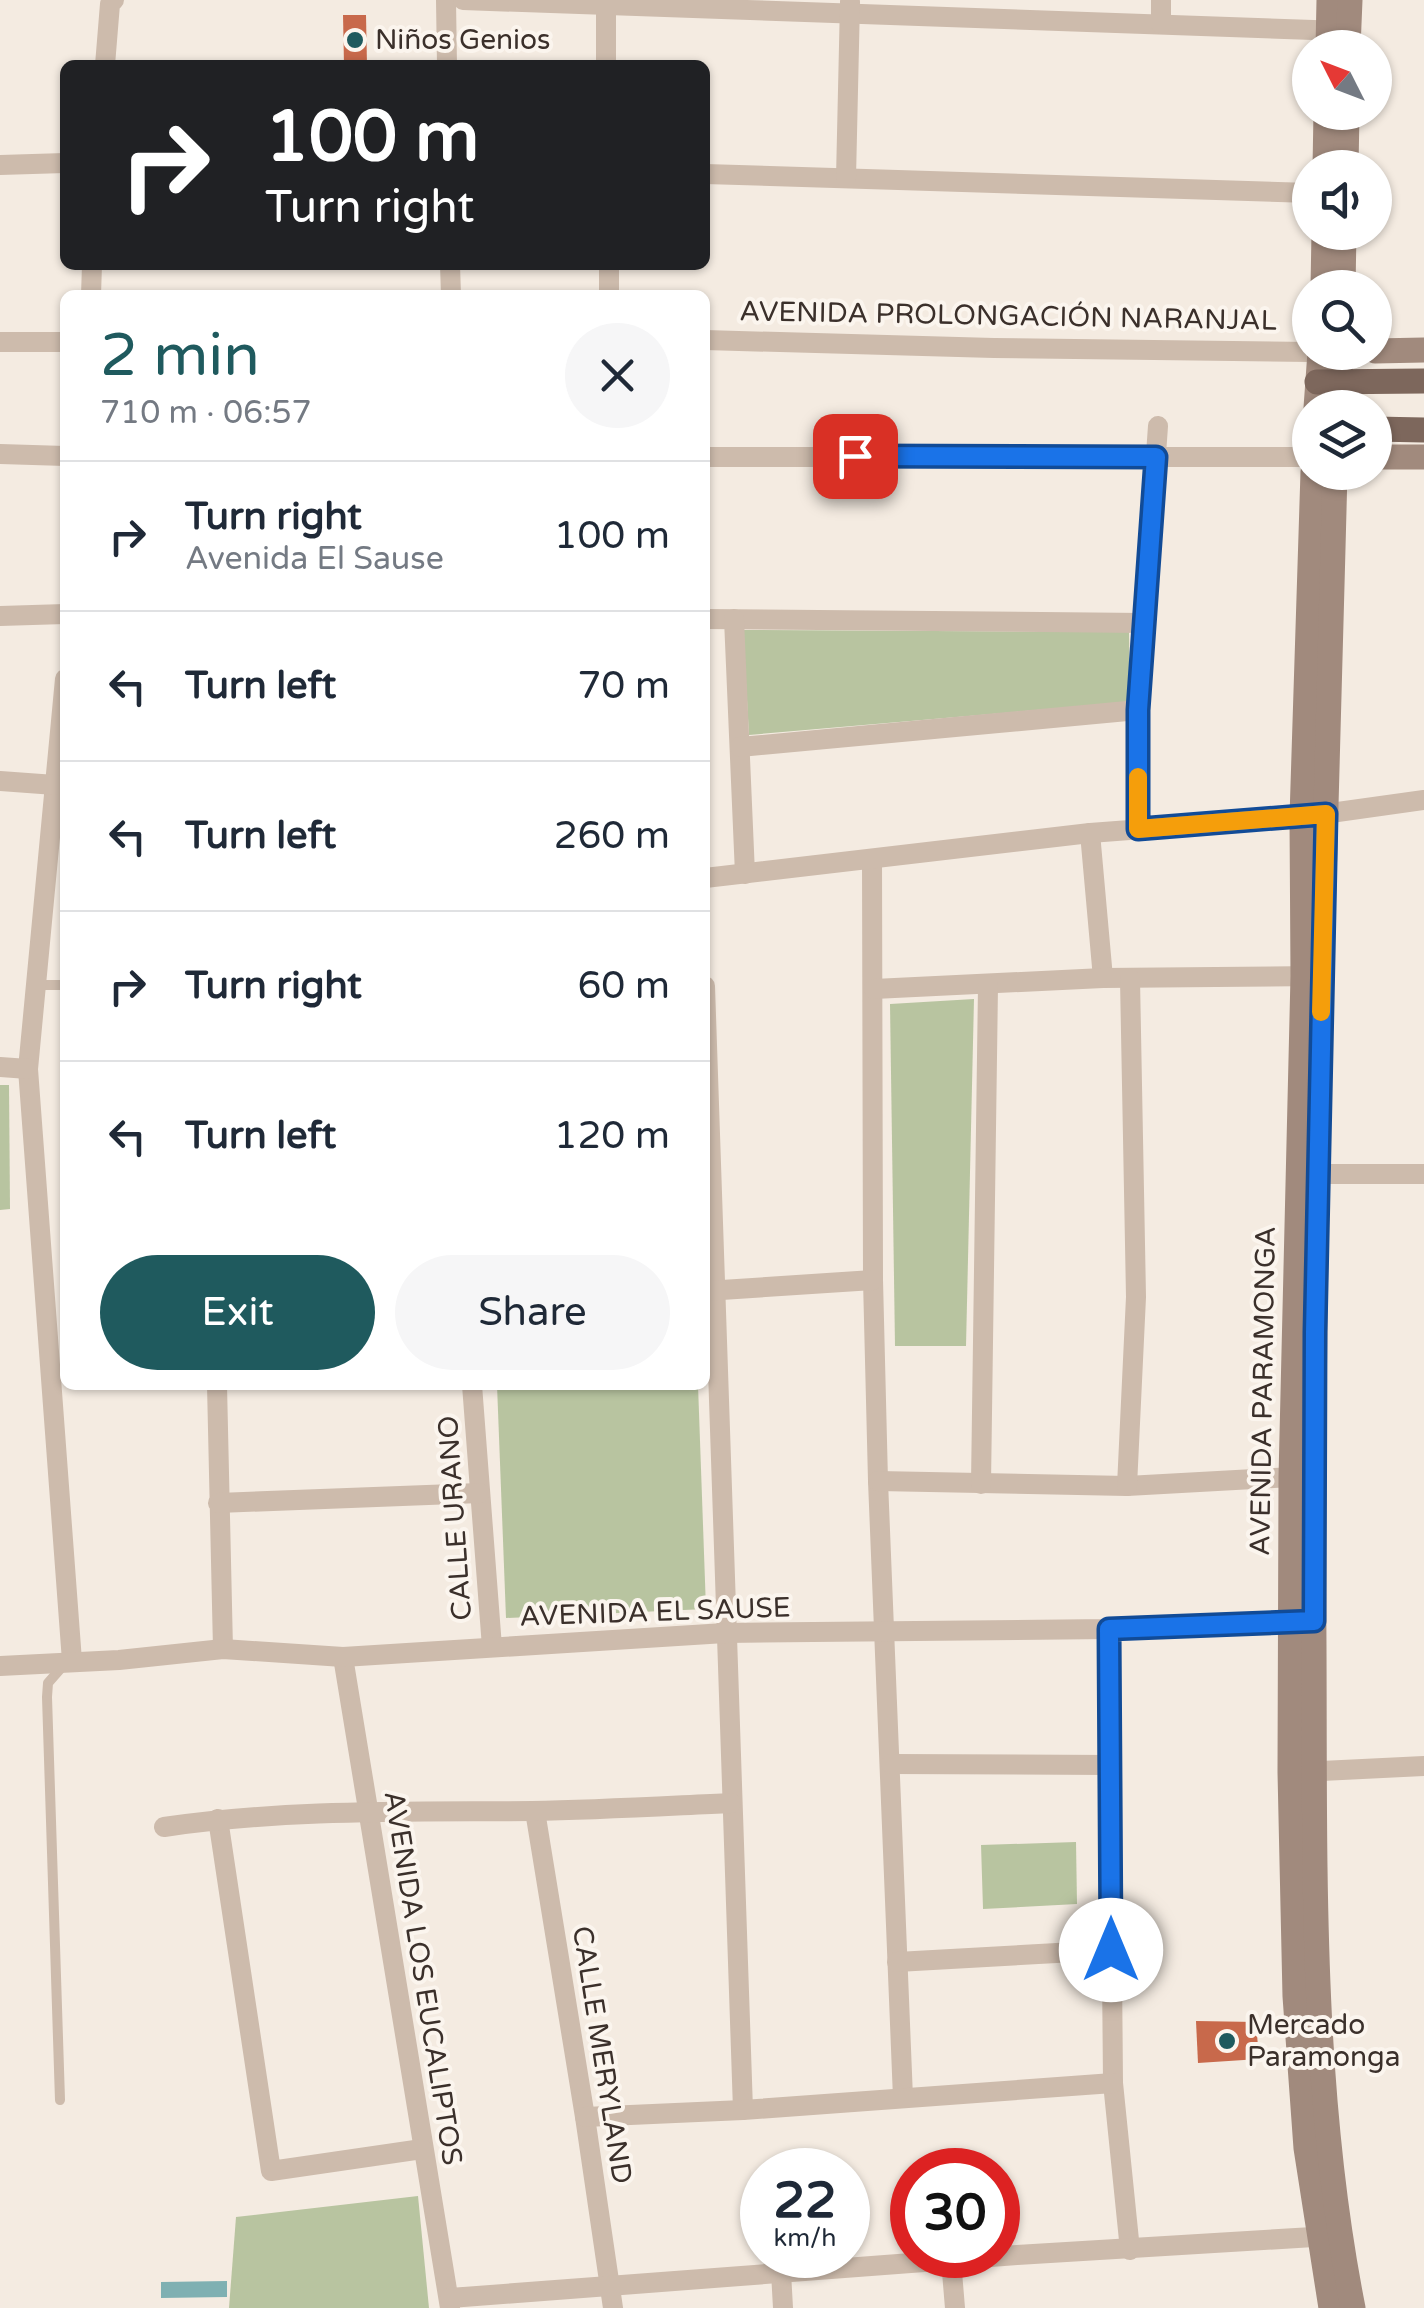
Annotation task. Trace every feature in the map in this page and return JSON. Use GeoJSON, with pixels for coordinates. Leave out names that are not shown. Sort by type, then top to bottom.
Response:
{"type":"FeatureCollection","features":[{"type":"Feature","properties":{"kind":"main road"},"geometry":{"type":"LineString","coordinates":[[1362,390],[1424,381]]}},
{"type":"Feature","properties":{"kind":"main road"},"geometry":{"type":"LineString","coordinates":[[1392,430],[1424,430]]}},
{"type":"Feature","properties":{"kind":"street"},"geometry":{"type":"LineString","coordinates":[[105,60],[110,4],[114,0]]}},
{"type":"Feature","properties":{"kind":"street"},"geometry":{"type":"LineString","coordinates":[[446,0],[447,60]]}},
{"type":"Feature","properties":{"kind":"street"},"geometry":{"type":"LineString","coordinates":[[463,0],[999,9],[1292,35]]}},
{"type":"Feature","properties":{"kind":"street"},"geometry":{"type":"LineString","coordinates":[[1161,0],[1161,24]]}},
{"type":"Feature","properties":{"kind":"street"},"geometry":{"type":"LineString","coordinates":[[1329,0],[1336,30]]}},
{"type":"Feature","properties":{"kind":"street"},"geometry":{"type":"LineString","coordinates":[[1341,30],[1350,0]]}},
{"type":"Feature","properties":{"kind":"street"},"geometry":{"type":"LineString","coordinates":[[606,2],[606,60]]}},
{"type":"Feature","properties":{"kind":"street"},"geometry":{"type":"LineString","coordinates":[[846,178],[850,7]]}},
{"type":"Feature","properties":{"kind":"street"},"geometry":{"type":"LineString","coordinates":[[0,164],[60,163]]}},
{"type":"Feature","properties":{"kind":"street"},"geometry":{"type":"LineString","coordinates":[[710,174],[1292,192]]}},
{"type":"Feature","properties":{"kind":"street","name":"AVENIDA PROLONGACIÓN NARANJAL"},"geometry":{"type":"LineString","coordinates":[[710,340],[1292,352]]}},
{"type":"Feature","properties":{"kind":"street"},"geometry":{"type":"LineString","coordinates":[[0,342],[60,342]]}},
{"type":"Feature","properties":{"kind":"street"},"geometry":{"type":"LineString","coordinates":[[1392,351],[1424,350]]}},
{"type":"Feature","properties":{"kind":"street"},"geometry":{"type":"LineString","coordinates":[[1138,829],[1138,710],[1158,426]]}},
{"type":"Feature","properties":{"kind":"street"},"geometry":{"type":"LineString","coordinates":[[0,454],[60,456]]}},
{"type":"Feature","properties":{"kind":"street"},"geometry":{"type":"LineString","coordinates":[[710,456],[1292,457]]}},
{"type":"Feature","properties":{"kind":"street"},"geometry":{"type":"LineString","coordinates":[[1392,457],[1424,457]]}},
{"type":"Feature","properties":{"kind":"street","name":"AVENIDA PARAMONGA"},"geometry":{"type":"LineString","coordinates":[[1313,490],[1313,976],[1302,1622],[1306,2148],[1328,2236],[1353,2308]]}},
{"type":"Feature","properties":{"kind":"street","name":"AVENIDA PARAMONGA"},"geometry":{"type":"LineString","coordinates":[[1314,815],[1333,490]]}},
{"type":"Feature","properties":{"kind":"street"},"geometry":{"type":"LineString","coordinates":[[0,616],[60,614]]}},
{"type":"Feature","properties":{"kind":"street"},"geometry":{"type":"LineString","coordinates":[[710,619],[1144,623]]}},
{"type":"Feature","properties":{"kind":"street"},"geometry":{"type":"LineString","coordinates":[[734,619],[745,874]]}},
{"type":"Feature","properties":{"kind":"street"},"geometry":{"type":"LineString","coordinates":[[740,748],[1138,710]]}},
{"type":"Feature","properties":{"kind":"street"},"geometry":{"type":"LineString","coordinates":[[60,733],[28,1070],[56,1340],[72,1661]]}},
{"type":"Feature","properties":{"kind":"street"},"geometry":{"type":"LineString","coordinates":[[0,781],[55,786]]}},
{"type":"Feature","properties":{"kind":"street"},"geometry":{"type":"LineString","coordinates":[[710,878],[1090,833],[1314,815],[1424,800]]}},
{"type":"Feature","properties":{"kind":"street"},"geometry":{"type":"LineString","coordinates":[[1090,833],[1104,978]]}},
{"type":"Feature","properties":{"kind":"street"},"geometry":{"type":"LineString","coordinates":[[872,859],[873,1280],[902,2098]]}},
{"type":"Feature","properties":{"kind":"street"},"geometry":{"type":"LineString","coordinates":[[874,989],[1104,978],[1313,976]]}},
{"type":"Feature","properties":{"kind":"street"},"geometry":{"type":"LineString","coordinates":[[1127,1486],[1136,1297],[1130,979]]}},
{"type":"Feature","properties":{"kind":"street"},"geometry":{"type":"LineString","coordinates":[[981,1484],[988,986]]}},
{"type":"Feature","properties":{"kind":"street"},"geometry":{"type":"LineString","coordinates":[[0,1067],[28,1070]]}},
{"type":"Feature","properties":{"kind":"street"},"geometry":{"type":"LineString","coordinates":[[1307,1174],[1424,1174]]}},
{"type":"Feature","properties":{"kind":"street","name":"AVENIDA PARAMONGA"},"geometry":{"type":"LineString","coordinates":[[1302,1622],[1290,1477],[1307,1174]]}},
{"type":"Feature","properties":{"kind":"street"},"geometry":{"type":"LineString","coordinates":[[743,2110],[710,1291],[873,1280]]}},
{"type":"Feature","properties":{"kind":"street"},"geometry":{"type":"LineString","coordinates":[[217,1390],[223,1649]]}},
{"type":"Feature","properties":{"kind":"street","name":"CALLE URANO"},"geometry":{"type":"LineString","coordinates":[[472,1390],[492,1646]]}},
{"type":"Feature","properties":{"kind":"street"},"geometry":{"type":"LineString","coordinates":[[878,1481],[1127,1486],[1290,1477]]}},
{"type":"Feature","properties":{"kind":"street"},"geometry":{"type":"LineString","coordinates":[[218,1503],[480,1493]]}},
{"type":"Feature","properties":{"kind":"street","name":"AVENIDA EL SAUSE"},"geometry":{"type":"LineString","coordinates":[[0,1666],[120,1660],[223,1649],[343,1657],[725,1633],[1109,1629],[1302,1622]]}},
{"type":"Feature","properties":{"kind":"street"},"geometry":{"type":"LineString","coordinates":[[1109,1629],[1113,2083],[1130,2250]]}},
{"type":"Feature","properties":{"kind":"street","name":"AVENIDA LOS EUCALIPTOS"},"geometry":{"type":"LineString","coordinates":[[343,1657],[450,2303]]}},
{"type":"Feature","properties":{"kind":"street"},"geometry":{"type":"LineString","coordinates":[[892,1764],[1110,1765]]}},
{"type":"Feature","properties":{"kind":"street"},"geometry":{"type":"LineString","coordinates":[[1302,1772],[1424,1766]]}},
{"type":"Feature","properties":{"kind":"street"},"geometry":{"type":"LineString","coordinates":[[164,1827],[218,1819],[368,1810],[535,1811],[731,1803]]}},
{"type":"Feature","properties":{"kind":"street","name":"CALLE MERYLAND"},"geometry":{"type":"LineString","coordinates":[[535,1811],[612,2298]]}},
{"type":"Feature","properties":{"kind":"street"},"geometry":{"type":"LineString","coordinates":[[218,1819],[271,2171],[422,2149]]}},
{"type":"Feature","properties":{"kind":"street"},"geometry":{"type":"LineString","coordinates":[[897,1962],[1111,1950]]}},
{"type":"Feature","properties":{"kind":"street"},"geometry":{"type":"LineString","coordinates":[[586,2117],[743,2110],[1113,2083]]}},
{"type":"Feature","properties":{"kind":"street"},"geometry":{"type":"LineString","coordinates":[[1020,2256],[1328,2236]]}},
{"type":"Feature","properties":{"kind":"street","name":"AVENIDA PARAMONGA"},"geometry":{"type":"LineString","coordinates":[[1328,2236],[1330,2308]]}},
{"type":"Feature","properties":{"kind":"street"},"geometry":{"type":"LineString","coordinates":[[450,2303],[612,2298],[742,2278]]}},
{"type":"Feature","properties":{"kind":"street"},"geometry":{"type":"LineString","coordinates":[[781,2278],[783,2308]]}},
{"type":"Feature","properties":{"kind":"street"},"geometry":{"type":"LineString","coordinates":[[953,2278],[955,2308]]}},
{"type":"Feature","properties":{"kind":"lane"},"geometry":{"type":"LineString","coordinates":[[36,985],[60,985]]}},
{"type":"Feature","properties":{"kind":"lane"},"geometry":{"type":"LineString","coordinates":[[60,2100],[47,1696],[53,1675],[72,1661]]}},
{"type":"Feature","properties":{"kind":"green space"},"geometry":{"type":"Polygon","coordinates":[[[743,630],[1129,632],[1130,702],[749,735],[743,630]]]}},
{"type":"Feature","properties":{"kind":"green space"},"geometry":{"type":"Polygon","coordinates":[[[974,999],[966,1346],[895,1346],[890,1004],[974,999]]]}},
{"type":"Feature","properties":{"kind":"green space"},"geometry":{"type":"Polygon","coordinates":[[[0,1085],[9,1085],[10,1209],[0,1210],[0,1085]]]}},
{"type":"Feature","properties":{"kind":"green space"},"geometry":{"type":"Polygon","coordinates":[[[497,1390],[698,1390],[706,1609],[506,1618],[497,1390]]]}},
{"type":"Feature","properties":{"kind":"green space"},"geometry":{"type":"Polygon","coordinates":[[[1076,1842],[1077,1904],[983,1909],[981,1845],[1076,1842]]]}},
{"type":"Feature","properties":{"kind":"green space"},"geometry":{"type":"Polygon","coordinates":[[[418,2196],[429,2308],[229,2308],[236,2217],[418,2196]]]}},
{"type":"Feature","properties":{"kind":"water"},"geometry":{"type":"Polygon","coordinates":[[[227,2281],[227,2297],[161,2298],[161,2282],[227,2281]]]}},
{"type":"Feature","properties":{"kind":"building","name":"Niños Genios"},"geometry":{"type":"Polygon","coordinates":[[[343,15],[366,15],[367,60],[344,60],[343,15]]]}},
{"type":"Feature","properties":{"kind":"building","name":"Mercado Paramonga"},"geometry":{"type":"Polygon","coordinates":[[[1196,2021],[1256,2022],[1259,2059],[1198,2063],[1196,2021]]]}},
{"type":"Feature","properties":{"kind":"slow traffic"},"geometry":{"type":"LineString","coordinates":[[1138,777],[1138,829],[1326,814],[1321,1012]]}},
{"type":"Feature","properties":{"kind":"place","name":"Niños Genios"},"geometry":{"type":"Point","coordinates":[355,40]}},
{"type":"Feature","properties":{"kind":"place","name":"Mercado Paramonga"},"geometry":{"type":"Point","coordinates":[1227,2041]}},
{"type":"Feature","properties":{"kind":"route"},"geometry":{"type":"LineString","coordinates":[[855,456],[1156,457],[1138,710],[1138,829],[1326,814],[1315,1332],[1314,1621],[1109,1629],[1111,1950]]}}]}
